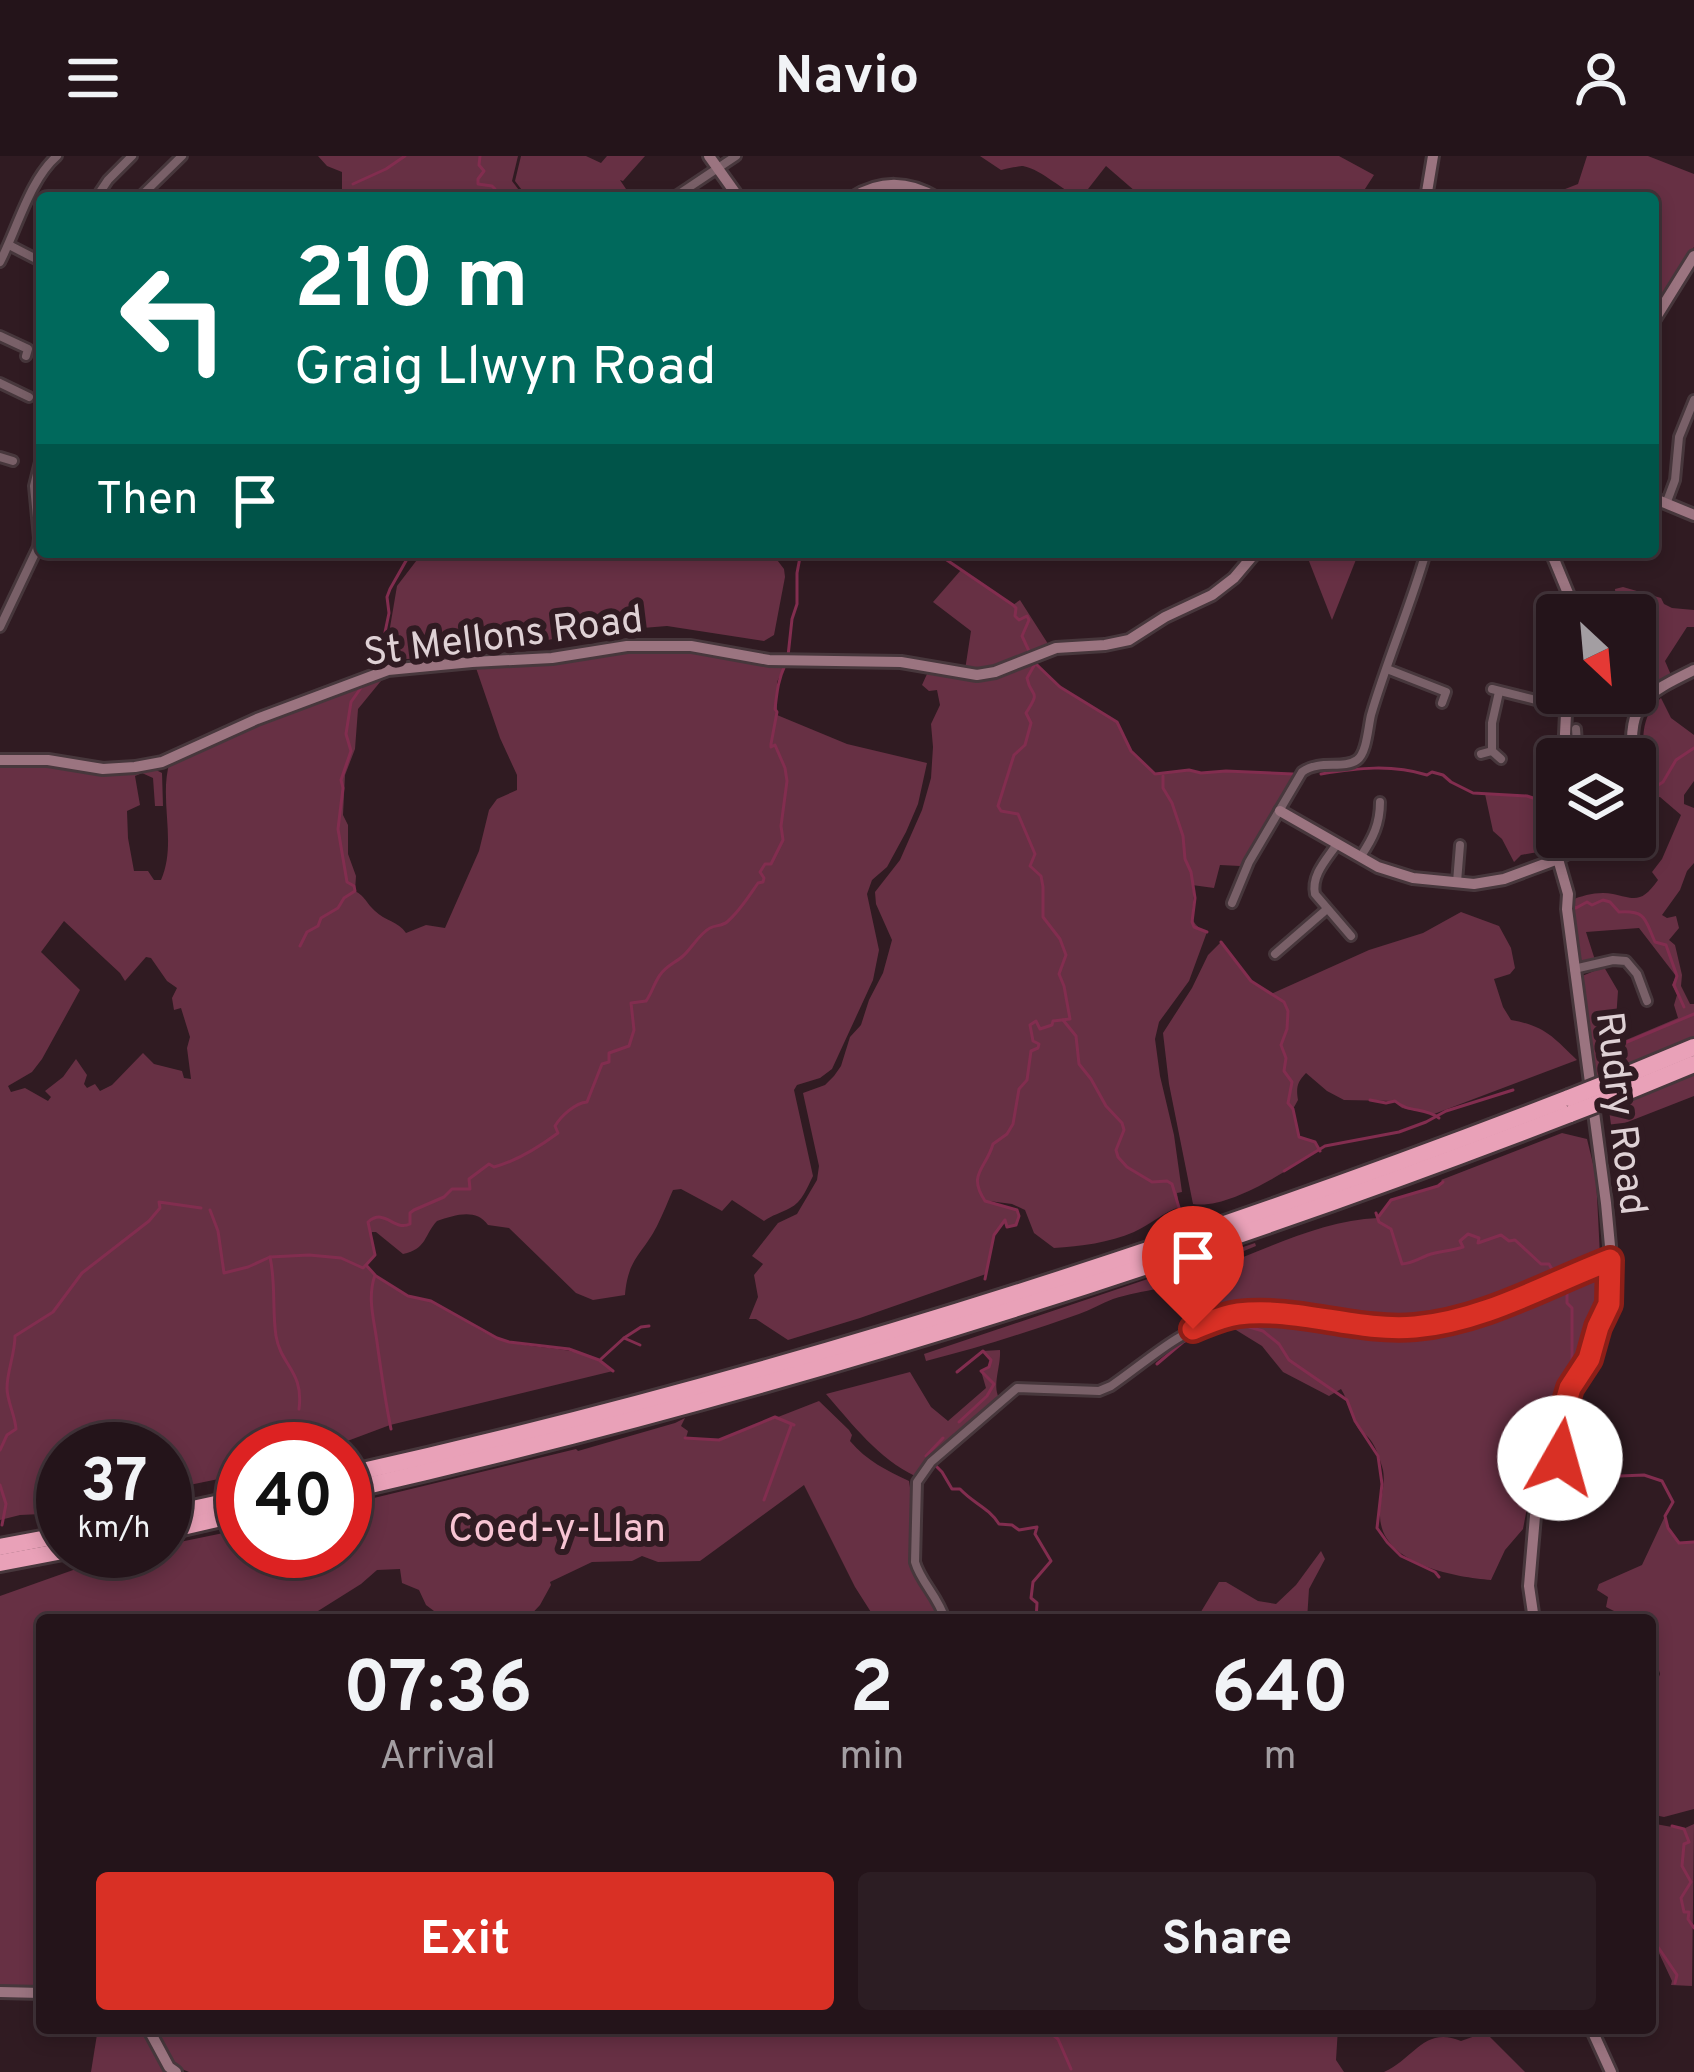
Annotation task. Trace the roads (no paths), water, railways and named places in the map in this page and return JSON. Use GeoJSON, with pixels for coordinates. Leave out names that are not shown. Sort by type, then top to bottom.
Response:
{"type":"FeatureCollection","features":[{"type":"Feature","properties":{"kind":"highway"},"geometry":{"type":"LineString","coordinates":[[1616,1088],[1694,1047]]}},
{"type":"Feature","properties":{"kind":"highway"},"geometry":{"type":"LineString","coordinates":[[372,1484],[624,1422],[1000,1315],[1285,1220],[1616,1088],[1694,1064]]}},
{"type":"Feature","properties":{"kind":"highway"},"geometry":{"type":"LineString","coordinates":[[372,1468],[565,1422],[878,1335],[1569,1106]]}},
{"type":"Feature","properties":{"kind":"highway"},"geometry":{"type":"LineString","coordinates":[[0,1547],[36,1540]]}},
{"type":"Feature","properties":{"kind":"highway"},"geometry":{"type":"LineString","coordinates":[[0,1563],[36,1556]]}},
{"type":"Feature","properties":{"kind":"street"},"geometry":{"type":"LineString","coordinates":[[0,262],[38,176],[57,156]]}},
{"type":"Feature","properties":{"kind":"street"},"geometry":{"type":"LineString","coordinates":[[146,192],[182,156]]}},
{"type":"Feature","properties":{"kind":"street"},"geometry":{"type":"LineString","coordinates":[[680,192],[713,162],[736,156]]}},
{"type":"Feature","properties":{"kind":"street"},"geometry":{"type":"LineString","coordinates":[[1427,192],[1433,156]]}},
{"type":"Feature","properties":{"kind":"street"},"geometry":{"type":"LineString","coordinates":[[100,192],[125,158]]}},
{"type":"Feature","properties":{"kind":"street"},"geometry":{"type":"LineString","coordinates":[[713,162],[735,192]]}},
{"type":"Feature","properties":{"kind":"street"},"geometry":{"type":"LineString","coordinates":[[864,192],[898,184],[927,192]]}},
{"type":"Feature","properties":{"kind":"street"},"geometry":{"type":"LineString","coordinates":[[9,245],[36,261]]}},
{"type":"Feature","properties":{"kind":"street"},"geometry":{"type":"LineString","coordinates":[[1659,312],[1694,256]]}},
{"type":"Feature","properties":{"kind":"street"},"geometry":{"type":"LineString","coordinates":[[0,336],[28,349],[26,356]]}},
{"type":"Feature","properties":{"kind":"street"},"geometry":{"type":"LineString","coordinates":[[0,383],[21,388],[29,397]]}},
{"type":"Feature","properties":{"kind":"street"},"geometry":{"type":"LineString","coordinates":[[1666,504],[1675,480],[1679,437],[1694,400]]}},
{"type":"Feature","properties":{"kind":"street"},"geometry":{"type":"LineString","coordinates":[[1659,501],[1694,515]]}},
{"type":"Feature","properties":{"kind":"street"},"geometry":{"type":"LineString","coordinates":[[0,627],[36,551]]}},
{"type":"Feature","properties":{"kind":"street","name":"St Mellons Road"},"geometry":{"type":"LineString","coordinates":[[0,760],[48,760],[104,769],[135,767],[162,762],[256,719],[388,670],[552,658],[601,649],[667,644],[769,660],[901,662],[977,676],[1056,648],[1129,640],[1212,595],[1251,558]]}},
{"type":"Feature","properties":{"kind":"street"},"geometry":{"type":"LineString","coordinates":[[1232,904],[1249,862],[1299,777],[1307,768],[1352,763],[1362,754],[1424,558]]}},
{"type":"Feature","properties":{"kind":"street"},"geometry":{"type":"LineString","coordinates":[[1553,558],[1568,594]]}},
{"type":"Feature","properties":{"kind":"street"},"geometry":{"type":"LineString","coordinates":[[1387,669],[1446,692]]}},
{"type":"Feature","properties":{"kind":"street"},"geometry":{"type":"LineString","coordinates":[[1631,738],[1634,717],[1643,700],[1694,670]]}},
{"type":"Feature","properties":{"kind":"street"},"geometry":{"type":"LineString","coordinates":[[1442,704],[1450,682]]}},
{"type":"Feature","properties":{"kind":"street"},"geometry":{"type":"LineString","coordinates":[[1501,760],[1492,751],[1496,690],[1536,700]]}},
{"type":"Feature","properties":{"kind":"street"},"geometry":{"type":"LineString","coordinates":[[1576,729],[1577,738]]}},
{"type":"Feature","properties":{"kind":"street"},"geometry":{"type":"LineString","coordinates":[[1481,754],[1492,751]]}},
{"type":"Feature","properties":{"kind":"street"},"geometry":{"type":"LineString","coordinates":[[1361,856],[1375,833],[1380,802]]}},
{"type":"Feature","properties":{"kind":"street"},"geometry":{"type":"LineString","coordinates":[[1280,811],[1395,874],[1430,881],[1474,884],[1504,879],[1558,859]]}},
{"type":"Feature","properties":{"kind":"street"},"geometry":{"type":"LineString","coordinates":[[1338,842],[1313,883],[1315,894],[1351,936]]}},
{"type":"Feature","properties":{"kind":"street"},"geometry":{"type":"LineString","coordinates":[[1457,883],[1460,845]]}},
{"type":"Feature","properties":{"kind":"street","name":"Rudry Road"},"geometry":{"type":"LineString","coordinates":[[1533,1614],[1528,1586],[1535,1516],[1560,1458],[1570,1388],[1589,1359],[1609,1304],[1603,1174],[1568,894],[1558,859]]}},
{"type":"Feature","properties":{"kind":"street"},"geometry":{"type":"LineString","coordinates":[[1275,955],[1327,909]]}},
{"type":"Feature","properties":{"kind":"street"},"geometry":{"type":"LineString","coordinates":[[1574,969],[1626,961],[1637,974],[1647,1001]]}},
{"type":"Feature","properties":{"kind":"street"},"geometry":{"type":"LineString","coordinates":[[943,1614],[915,1562],[917,1482],[931,1462],[1018,1388],[1100,1391],[1193,1329],[1238,1314],[1415,1327],[1456,1319],[1526,1295],[1610,1260]]}},
{"type":"Feature","properties":{"kind":"street"},"geometry":{"type":"LineString","coordinates":[[0,1992],[36,1993]]}},
{"type":"Feature","properties":{"kind":"street"},"geometry":{"type":"LineString","coordinates":[[151,2034],[176,2072]]}},
{"type":"Feature","properties":{"kind":"street"},"geometry":{"type":"LineString","coordinates":[[1595,2034],[1611,2072]]}},
{"type":"Feature","properties":{"kind":"waterway"},"geometry":{"type":"LineString","coordinates":[[353,184],[405,156]]}},
{"type":"Feature","properties":{"kind":"waterway"},"geometry":{"type":"LineString","coordinates":[[480,156],[484,171],[478,184],[492,186],[495,192]]}},
{"type":"Feature","properties":{"kind":"waterway"},"geometry":{"type":"LineString","coordinates":[[370,674],[383,642],[387,597],[408,558]]}},
{"type":"Feature","properties":{"kind":"waterway"},"geometry":{"type":"LineString","coordinates":[[788,656],[800,558]]}},
{"type":"Feature","properties":{"kind":"waterway"},"geometry":{"type":"LineString","coordinates":[[944,558],[1013,605],[1019,620],[1027,616],[1029,620],[1022,636],[1035,664],[1027,678],[1034,696],[1026,713],[1031,723],[1025,745],[1014,755],[998,806],[1018,814],[1035,854],[1030,866],[1041,876],[1043,917],[1066,955],[1059,974],[1070,1019],[1040,1029],[1036,1021],[1030,1025],[1033,1041],[1039,1044],[1031,1051],[1013,1124],[993,1144],[978,1178],[985,1201],[1017,1210],[1019,1216],[1016,1225],[1007,1227],[1005,1220],[994,1235],[985,1279]]}},
{"type":"Feature","properties":{"kind":"waterway"},"geometry":{"type":"LineString","coordinates":[[1036,664],[1060,687],[1117,722],[1131,751],[1155,774],[1189,770],[1293,774]]}},
{"type":"Feature","properties":{"kind":"waterway"},"geometry":{"type":"LineString","coordinates":[[391,1429],[372,1308],[375,1275],[366,1265],[375,1255],[368,1222],[379,1217],[410,1224],[414,1210],[452,1189],[470,1189],[469,1179],[489,1164],[494,1167],[511,1161],[558,1133],[555,1126],[561,1118],[587,1102],[602,1064],[609,1062],[609,1053],[629,1046],[634,1030],[631,1003],[646,1001],[665,969],[706,930],[727,922],[763,882],[760,872],[771,864],[783,840],[787,781],[771,744],[785,665]]}},
{"type":"Feature","properties":{"kind":"waterway"},"geometry":{"type":"LineString","coordinates":[[300,946],[307,932],[355,891],[347,882],[338,829],[341,780],[351,751],[346,734],[351,702],[365,682]]}},
{"type":"Feature","properties":{"kind":"waterway"},"geometry":{"type":"LineString","coordinates":[[1656,786],[1676,760],[1694,748]]}},
{"type":"Feature","properties":{"kind":"waterway"},"geometry":{"type":"LineString","coordinates":[[1321,774],[1374,768],[1432,772],[1473,793],[1536,799]]}},
{"type":"Feature","properties":{"kind":"waterway"},"geometry":{"type":"LineString","coordinates":[[1163,776],[1191,872],[1192,922],[1207,932]]}},
{"type":"Feature","properties":{"kind":"waterway"},"geometry":{"type":"LineString","coordinates":[[1573,906],[1603,900],[1619,912],[1644,918],[1655,942],[1666,945],[1684,1007]]}},
{"type":"Feature","properties":{"kind":"waterway"},"geometry":{"type":"LineString","coordinates":[[1221,942],[1251,981],[1284,1002],[1287,1029],[1281,1045],[1284,1071],[1292,1082],[1288,1103],[1299,1137],[1315,1142],[1320,1151]]}},
{"type":"Feature","properties":{"kind":"waterway"},"geometry":{"type":"LineString","coordinates":[[1603,1052],[1694,1014]]}},
{"type":"Feature","properties":{"kind":"waterway"},"geometry":{"type":"LineString","coordinates":[[1063,1020],[1076,1036],[1079,1064],[1122,1123],[1118,1157],[1152,1182],[1172,1184],[1180,1211]]}},
{"type":"Feature","properties":{"kind":"waterway"},"geometry":{"type":"LineString","coordinates":[[1284,1171],[1325,1146],[1399,1132],[1513,1090]]}},
{"type":"Feature","properties":{"kind":"waterway"},"geometry":{"type":"LineString","coordinates":[[1370,1100],[1395,1101],[1439,1118]]}},
{"type":"Feature","properties":{"kind":"waterway"},"geometry":{"type":"LineString","coordinates":[[1379,1216],[1391,1200],[1443,1182]]}},
{"type":"Feature","properties":{"kind":"waterway"},"geometry":{"type":"LineString","coordinates":[[0,1450],[16,1429],[7,1388],[15,1336],[53,1312],[82,1273],[149,1221],[160,1208],[159,1202],[201,1208]]}},
{"type":"Feature","properties":{"kind":"waterway"},"geometry":{"type":"LineString","coordinates":[[210,1210],[224,1273],[270,1257],[309,1255],[366,1265]]}},
{"type":"Feature","properties":{"kind":"waterway"},"geometry":{"type":"LineString","coordinates":[[1376,1213],[1379,1222],[1391,1229],[1402,1264],[1463,1247],[1460,1241],[1468,1234],[1479,1238],[1478,1243],[1501,1235],[1515,1240],[1541,1264],[1549,1264],[1556,1276]]}},
{"type":"Feature","properties":{"kind":"waterway"},"geometry":{"type":"LineString","coordinates":[[270,1257],[276,1336],[298,1386],[299,1409]]}},
{"type":"Feature","properties":{"kind":"waterway"},"geometry":{"type":"LineString","coordinates":[[376,1276],[497,1338],[569,1349],[613,1371]]}},
{"type":"Feature","properties":{"kind":"waterway"},"geometry":{"type":"LineString","coordinates":[[1180,1281],[1181,1285]]}},
{"type":"Feature","properties":{"kind":"waterway"},"geometry":{"type":"LineString","coordinates":[[1560,1284],[1572,1308],[1572,1367]]}},
{"type":"Feature","properties":{"kind":"waterway"},"geometry":{"type":"LineString","coordinates":[[1183,1291],[1189,1297]]}},
{"type":"Feature","properties":{"kind":"waterway"},"geometry":{"type":"LineString","coordinates":[[1192,1306],[1198,1322]]}},
{"type":"Feature","properties":{"kind":"waterway"},"geometry":{"type":"LineString","coordinates":[[1157,1364],[1183,1342],[1222,1324],[1232,1322],[1263,1331],[1289,1360],[1347,1400],[1378,1456],[1382,1484],[1377,1528],[1401,1556],[1439,1577]]}},
{"type":"Feature","properties":{"kind":"waterway"},"geometry":{"type":"LineString","coordinates":[[624,1338],[649,1326]]}},
{"type":"Feature","properties":{"kind":"waterway"},"geometry":{"type":"LineString","coordinates":[[601,1359],[624,1338],[640,1345]]}},
{"type":"Feature","properties":{"kind":"waterway"},"geometry":{"type":"LineString","coordinates":[[957,1372],[983,1351],[991,1360],[981,1371],[994,1384],[959,1422]]}},
{"type":"Feature","properties":{"kind":"waterway"},"geometry":{"type":"LineString","coordinates":[[1575,1390],[1575,1421],[1607,1451],[1610,1468],[1620,1476],[1644,1475],[1662,1481],[1673,1502],[1665,1516],[1668,1528],[1679,1543],[1694,1542]]}},
{"type":"Feature","properties":{"kind":"waterway"},"geometry":{"type":"LineString","coordinates":[[685,1438],[719,1440],[775,1417],[794,1425]]}},
{"type":"Feature","properties":{"kind":"waterway"},"geometry":{"type":"LineString","coordinates":[[764,1500],[791,1426]]}},
{"type":"Feature","properties":{"kind":"waterway"},"geometry":{"type":"LineString","coordinates":[[943,1438],[926,1456],[952,1489],[960,1489],[999,1524],[1019,1530],[1037,1527],[1035,1534],[1051,1561],[1033,1582],[1031,1598],[1037,1603],[1036,1614]]}},
{"type":"Feature","properties":{"kind":"waterway"},"geometry":{"type":"LineString","coordinates":[[0,1485],[6,1504],[2,1525]]}},
{"type":"Feature","properties":{"kind":"waterway"},"geometry":{"type":"LineString","coordinates":[[1672,1826],[1684,1829],[1689,1842],[1684,1844],[1682,1866],[1691,1882],[1681,1898],[1694,1928]]}},
{"type":"Feature","properties":{"kind":"waterway"},"geometry":{"type":"LineString","coordinates":[[1656,1940],[1677,1975],[1675,1983]]}},
{"type":"Feature","properties":{"kind":"waterway"},"geometry":{"type":"LineString","coordinates":[[1052,2034],[1071,2069]]}},
{"type":"Feature","properties":{"kind":"park label","name":"Coed-y-Llan"},"geometry":{"type":"Point","coordinates":[557,1527]}}]}
